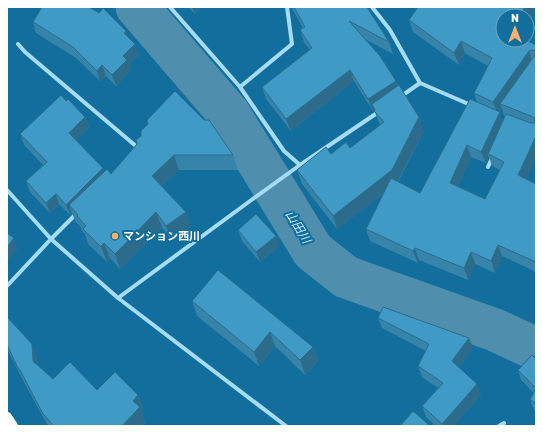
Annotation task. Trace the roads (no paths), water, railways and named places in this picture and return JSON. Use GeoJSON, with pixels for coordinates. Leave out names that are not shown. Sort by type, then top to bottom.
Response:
{"type":"FeatureCollection","features":[{"type":"Feature","properties":{"kind":"main road"},"geometry":{"type":"LineString","coordinates":[[7,417],[13,426]]}},
{"type":"Feature","properties":{"kind":"street"},"geometry":{"type":"LineString","coordinates":[[170,7],[240,87],[284,151],[300,164]]}},
{"type":"Feature","properties":{"kind":"street"},"geometry":{"type":"LineString","coordinates":[[240,87],[292,44],[287,7]]}},
{"type":"Feature","properties":{"kind":"street"},"geometry":{"type":"LineString","coordinates":[[372,7],[390,30],[420,83],[477,108]]}},
{"type":"Feature","properties":{"kind":"street"},"geometry":{"type":"LineString","coordinates":[[18,44],[25,52],[137,147]]}},
{"type":"Feature","properties":{"kind":"street"},"geometry":{"type":"LineString","coordinates":[[395,100],[420,83]]}},
{"type":"Feature","properties":{"kind":"street"},"geometry":{"type":"LineString","coordinates":[[118,298],[300,164],[382,109]]}},
{"type":"Feature","properties":{"kind":"street"},"geometry":{"type":"LineString","coordinates":[[134,153],[140,141]]}},
{"type":"Feature","properties":{"kind":"street"},"geometry":{"type":"LineString","coordinates":[[488,167],[494,154]]}},
{"type":"Feature","properties":{"kind":"street"},"geometry":{"type":"LineString","coordinates":[[7,190],[51,239],[118,298],[286,426]]}},
{"type":"Feature","properties":{"kind":"street"},"geometry":{"type":"LineString","coordinates":[[7,286],[78,212]]}},
{"type":"Feature","properties":{"kind":"street"},"geometry":{"type":"LineString","coordinates":[[499,426],[504,423]]}},
{"type":"Feature","properties":{"kind":"waterway","name":"山田川"},"geometry":{"type":"LineString","coordinates":[[137,7],[229,114],[313,251],[346,277],[495,330],[536,349]]}},
{"type":"Feature","properties":{"kind":"place","name":"マンション西川"},"geometry":{"type":"Point","coordinates":[115,236]}}]}
